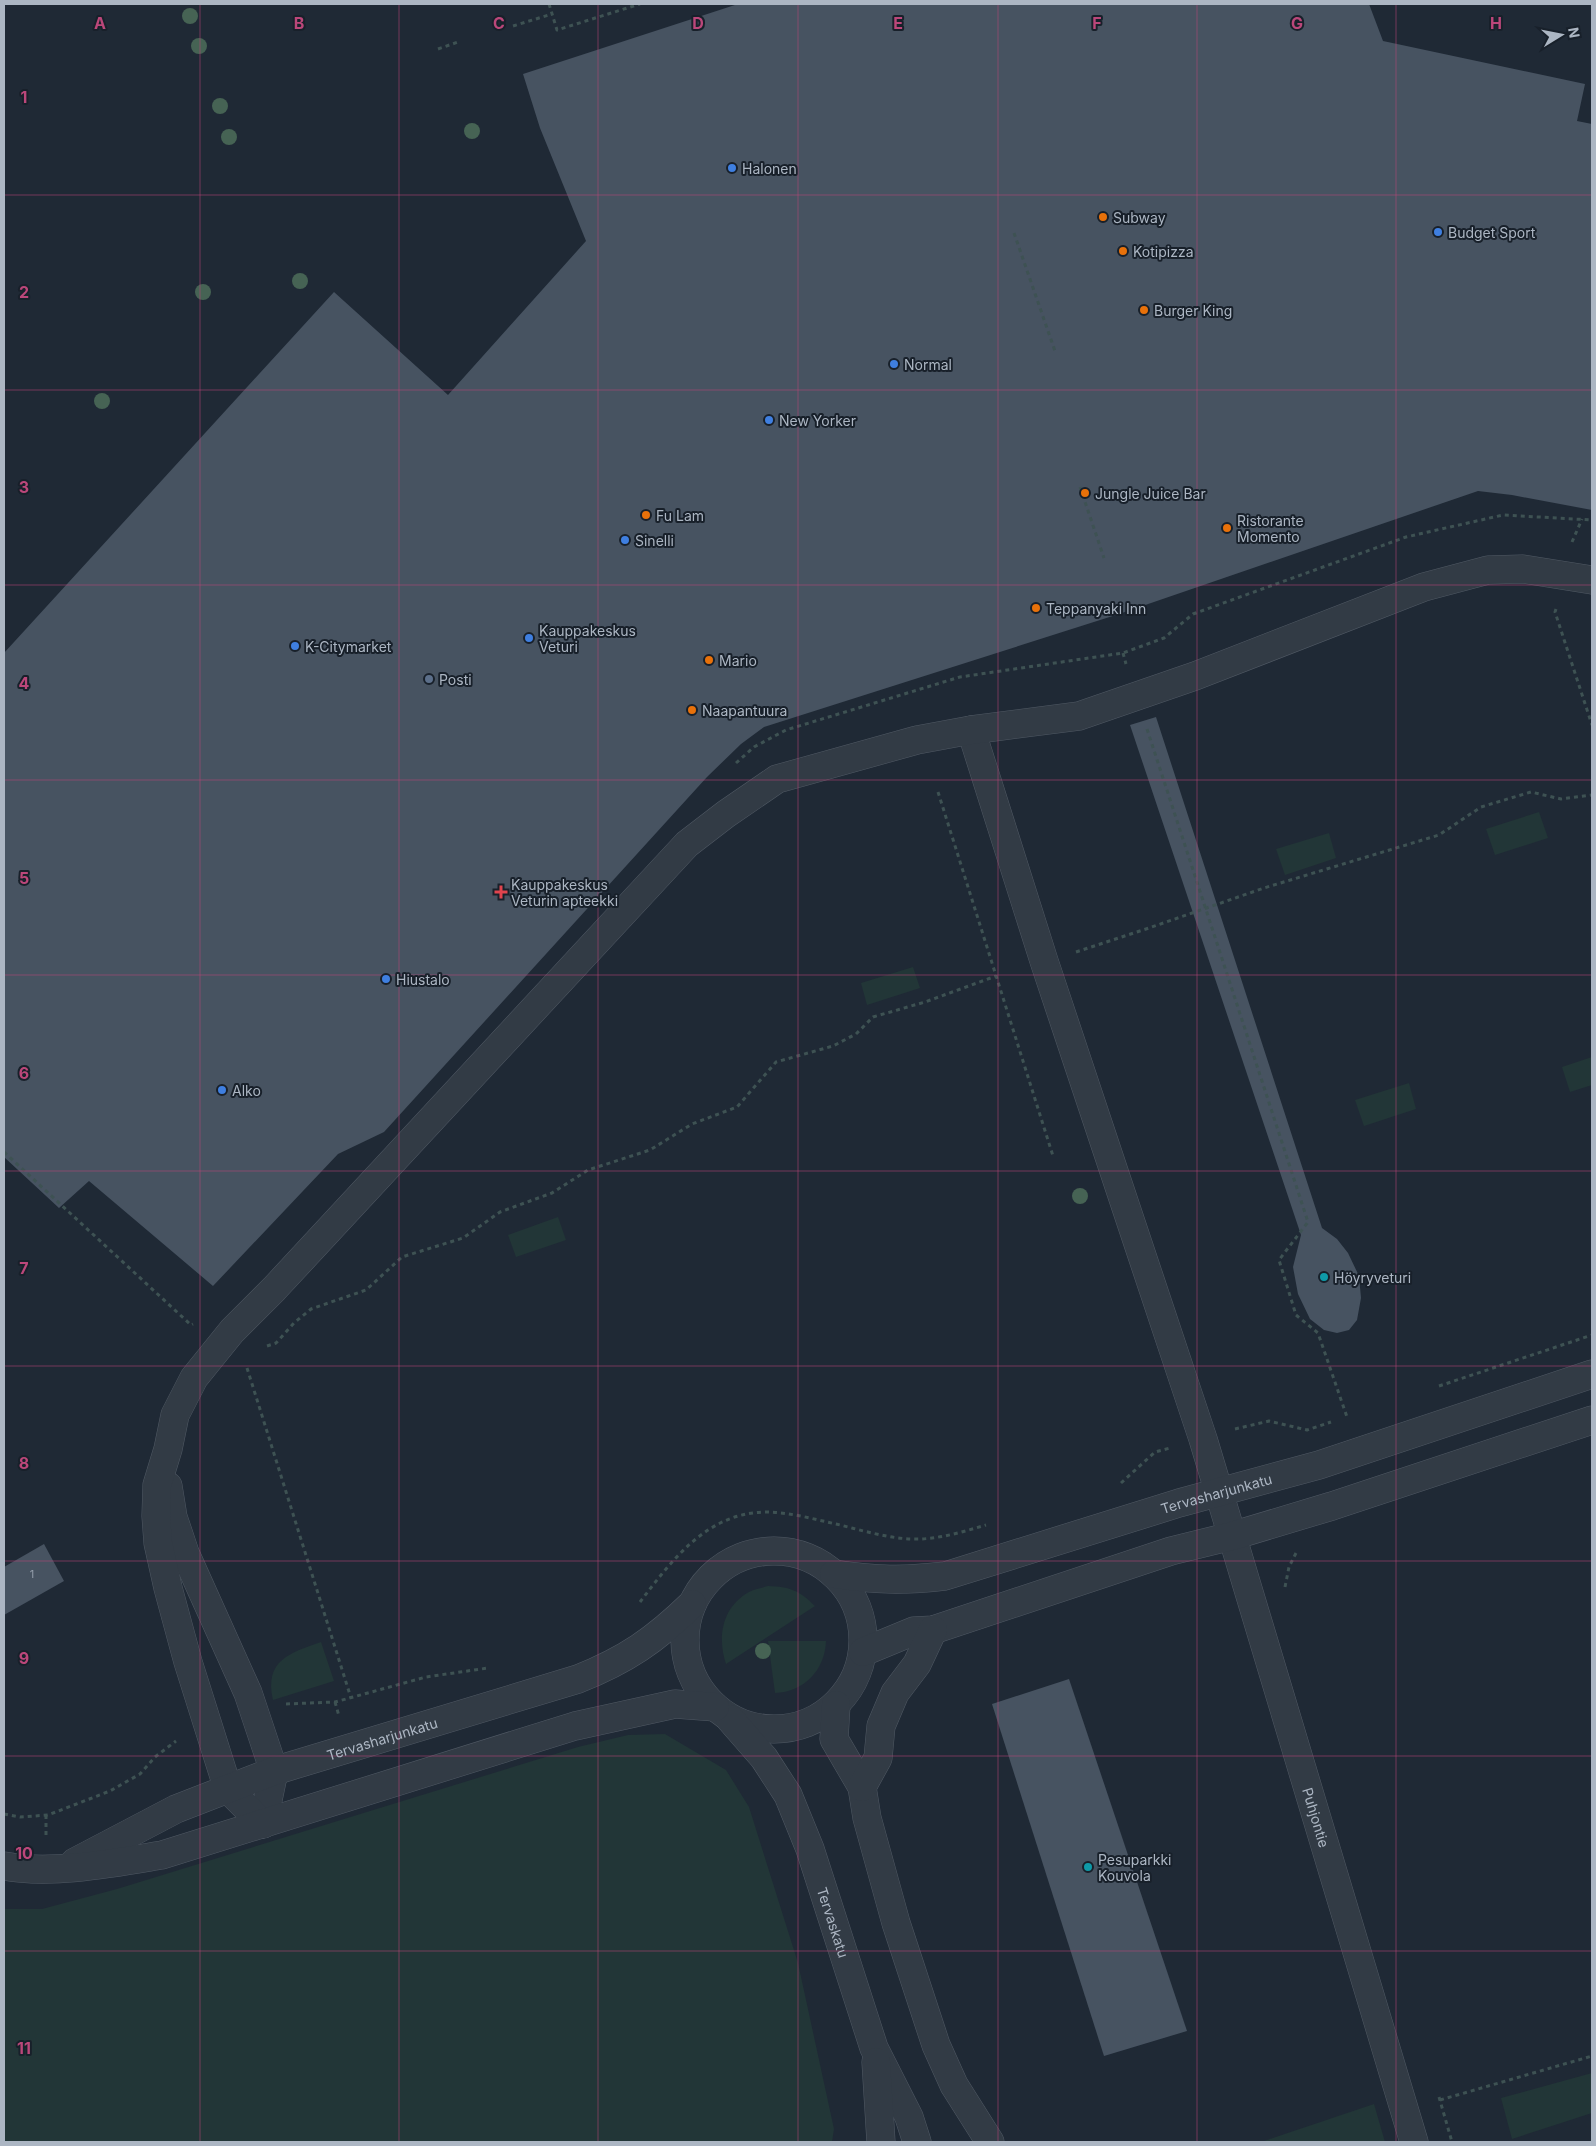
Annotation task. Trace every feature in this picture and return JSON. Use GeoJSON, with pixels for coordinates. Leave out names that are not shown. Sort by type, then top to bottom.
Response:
{"type":"FeatureCollection","features":[{"type":"Feature","properties":{"kind":"street"},"geometry":{"type":"LineString","coordinates":[[263,1824],[228,1789],[188,1662],[158,1543],[156,1516],[157,1485],[168,1449],[175,1415],[194,1378],[232,1331],[274,1290],[687,844],[726,814],[778,779],[917,740],[971,730],[1079,716],[1194,676],[1424,587],[1488,570],[1523,569],[1592,580]]}},
{"type":"Feature","properties":{"kind":"street","name":"Puhjontie"},"geometry":{"type":"LineString","coordinates":[[971,730],[1044,961],[1220,1492],[1414,2142]]}},
{"type":"Feature","properties":{"kind":"street","name":"Tervasharjunkatu"},"geometry":{"type":"LineString","coordinates":[[834,1574],[875,1580],[910,1580],[945,1576],[1154,1510],[1319,1465],[1592,1374]]}},
{"type":"Feature","properties":{"kind":"street"},"geometry":{"type":"LineString","coordinates":[[863,1652],[914,1631],[933,1630],[1171,1550],[1232,1536],[1332,1506],[1592,1420]]}},
{"type":"Feature","properties":{"kind":"street"},"geometry":{"type":"LineString","coordinates":[[168,1449],[168,1485],[173,1518],[200,1589],[248,1693],[274,1771],[263,1824]]}},
{"type":"Feature","properties":{"kind":"street"},"geometry":{"type":"LineString","coordinates":[[784,1551],[811,1558],[834,1574],[852,1596],[862,1624],[863,1652],[854,1680],[836,1705],[812,1721],[783,1729],[754,1727],[721,1711],[698,1685],[687,1659],[685,1632],[692,1604],[708,1581],[729,1563],[756,1552],[784,1551]]}},
{"type":"Feature","properties":{"kind":"street","name":"Tervasharjunkatu"},"geometry":{"type":"LineString","coordinates":[[67,1867],[176,1809],[274,1771],[578,1679],[612,1666],[640,1649],[667,1629],[692,1604]]}},
{"type":"Feature","properties":{"kind":"street"},"geometry":{"type":"LineString","coordinates":[[862,1787],[878,1758],[881,1726],[895,1693],[916,1664],[933,1630]]}},
{"type":"Feature","properties":{"kind":"street","name":"Tervasharjunkatu"},"geometry":{"type":"LineString","coordinates":[[4,1866],[50,1869],[119,1862],[162,1854],[575,1726],[675,1704],[721,1711]]}},
{"type":"Feature","properties":{"kind":"street"},"geometry":{"type":"LineString","coordinates":[[836,1705],[834,1739],[862,1787],[867,1818],[894,1914],[936,2045],[954,2085],[990,2142]]}},
{"type":"Feature","properties":{"kind":"street","name":"Tervaskatu"},"geometry":{"type":"LineString","coordinates":[[721,1711],[764,1758],[788,1795],[810,1849],[874,2048],[909,2117],[916,2142]]}},
{"type":"Feature","properties":{"kind":"street"},"geometry":{"type":"LineString","coordinates":[[874,2048],[881,2142]]}},
{"type":"Feature","properties":{"kind":"path"},"geometry":{"type":"LineString","coordinates":[[549,4],[557,30],[640,4]]}},
{"type":"Feature","properties":{"kind":"path"},"geometry":{"type":"LineString","coordinates":[[513,26],[552,14]]}},
{"type":"Feature","properties":{"kind":"path"},"geometry":{"type":"LineString","coordinates":[[438,49],[458,42]]}},
{"type":"Feature","properties":{"kind":"path"},"geometry":{"type":"LineString","coordinates":[[1014,233],[1056,354]]}},
{"type":"Feature","properties":{"kind":"path"},"geometry":{"type":"LineString","coordinates":[[1080,487],[1104,558]]}},
{"type":"Feature","properties":{"kind":"path"},"geometry":{"type":"LineString","coordinates":[[734,765],[754,747],[786,730],[960,676],[1123,653],[1164,638],[1193,614],[1406,537],[1503,514],[1592,520]]}},
{"type":"Feature","properties":{"kind":"path"},"geometry":{"type":"LineString","coordinates":[[1582,519],[1563,575],[1555,612],[1592,725]]}},
{"type":"Feature","properties":{"kind":"path"},"geometry":{"type":"LineString","coordinates":[[1146,726],[1308,1222],[1279,1260],[1296,1315],[1318,1333],[1347,1417]]}},
{"type":"Feature","properties":{"kind":"path"},"geometry":{"type":"LineString","coordinates":[[938,792],[1053,1156]]}},
{"type":"Feature","properties":{"kind":"path"},"geometry":{"type":"LineString","coordinates":[[1076,952],[1334,866],[1439,835],[1482,807],[1532,792],[1561,799],[1592,796]]}},
{"type":"Feature","properties":{"kind":"path"},"geometry":{"type":"LineString","coordinates":[[259,1349],[276,1343],[294,1323],[311,1309],[366,1290],[402,1257],[463,1238],[500,1212],[552,1193],[588,1170],[650,1150],[692,1124],[737,1107],[776,1062],[834,1046],[856,1034],[873,1017],[925,1002],[996,976]]}},
{"type":"Feature","properties":{"kind":"path"},"geometry":{"type":"LineString","coordinates":[[4,1152],[191,1325],[198,1321]]}},
{"type":"Feature","properties":{"kind":"path"},"geometry":{"type":"LineString","coordinates":[[1432,1389],[1592,1335]]}},
{"type":"Feature","properties":{"kind":"path"},"geometry":{"type":"LineString","coordinates":[[246,1364],[351,1699]]}},
{"type":"Feature","properties":{"kind":"path"},"geometry":{"type":"LineString","coordinates":[[1250,1424],[1269,1421],[1307,1430],[1356,1414]]}},
{"type":"Feature","properties":{"kind":"path"},"geometry":{"type":"LineString","coordinates":[[1116,1485],[1125,1482],[1155,1452]]}},
{"type":"Feature","properties":{"kind":"path"},"geometry":{"type":"LineString","coordinates":[[639,1604],[674,1558],[704,1531],[732,1517],[764,1512],[799,1516],[887,1536],[912,1539],[941,1537],[988,1524]]}},
{"type":"Feature","properties":{"kind":"path"},"geometry":{"type":"LineString","coordinates":[[1284,1590],[1289,1567],[1298,1549]]}},
{"type":"Feature","properties":{"kind":"path"},"geometry":{"type":"LineString","coordinates":[[283,1705],[351,1699],[426,1678],[493,1667]]}},
{"type":"Feature","properties":{"kind":"path"},"geometry":{"type":"LineString","coordinates":[[4,1814],[20,1816],[46,1814],[110,1791],[140,1774],[154,1757],[183,1736]]}},
{"type":"Feature","properties":{"kind":"path"},"geometry":{"type":"LineString","coordinates":[[46,1814],[46,1843]]}},
{"type":"Feature","properties":{"kind":"path"},"geometry":{"type":"LineString","coordinates":[[1440,2100],[1592,2056]]}},
{"type":"Feature","properties":{"kind":"path"},"geometry":{"type":"LineString","coordinates":[[1437,2091],[1452,2142]]}},
{"type":"Feature","properties":{"kind":"green space"},"geometry":{"type":"Polygon","coordinates":[[[1539,812],[1548,838],[1495,855],[1486,829],[1539,812]]]}},
{"type":"Feature","properties":{"kind":"green space"},"geometry":{"type":"Polygon","coordinates":[[[1329,833],[1336,858],[1285,875],[1276,849],[1329,833]]]}},
{"type":"Feature","properties":{"kind":"green space"},"geometry":{"type":"Polygon","coordinates":[[[913,967],[920,988],[867,1005],[861,983],[913,967]]]}},
{"type":"Feature","properties":{"kind":"green space"},"geometry":{"type":"Polygon","coordinates":[[[1592,1057],[1592,1085],[1570,1092],[1562,1067],[1592,1057]]]}},
{"type":"Feature","properties":{"kind":"green space"},"geometry":{"type":"Polygon","coordinates":[[[1409,1083],[1416,1109],[1364,1126],[1355,1100],[1409,1083]]]}},
{"type":"Feature","properties":{"kind":"green space"},"geometry":{"type":"Polygon","coordinates":[[[558,1217],[566,1240],[516,1257],[508,1235],[558,1217]]]}},
{"type":"Feature","properties":{"kind":"green space"},"geometry":{"type":"Polygon","coordinates":[[[768,1586],[794,1590],[815,1606],[726,1664],[723,1654],[722,1633],[727,1614],[740,1598],[751,1591],[768,1586]]]}},
{"type":"Feature","properties":{"kind":"green space"},"geometry":{"type":"Polygon","coordinates":[[[768,1641],[826,1641],[825,1652],[817,1670],[804,1684],[795,1689],[775,1693],[768,1641]]]}},
{"type":"Feature","properties":{"kind":"green space"},"geometry":{"type":"Polygon","coordinates":[[[321,1642],[334,1681],[273,1700],[271,1686],[272,1676],[276,1667],[282,1660],[299,1650],[321,1642]]]}},
{"type":"Feature","properties":{"kind":"green space"},"geometry":{"type":"Polygon","coordinates":[[[665,1734],[726,1770],[749,1807],[798,1963],[834,2129],[832,2142],[4,2142],[4,1909],[42,1909],[117,1889],[578,1747],[628,1735],[665,1734]]]}},
{"type":"Feature","properties":{"kind":"green space"},"geometry":{"type":"Polygon","coordinates":[[[1592,2073],[1592,2113],[1512,2139],[1501,2098],[1592,2073]]]}},
{"type":"Feature","properties":{"kind":"green space"},"geometry":{"type":"Polygon","coordinates":[[[1374,2104],[1385,2142],[1261,2142],[1374,2104]]]}},
{"type":"Feature","properties":{"kind":"building","name":"Kauppakeskus Veturi"},"geometry":{"type":"Polygon","coordinates":[[[738,4],[1369,4],[1383,41],[1585,84],[1577,121],[1592,124],[1592,510],[1512,495],[1478,491],[1119,614],[764,727],[741,744],[707,777],[384,1132],[338,1154],[213,1286],[89,1181],[59,1208],[4,1157],[4,653],[334,292],[448,395],[586,241],[540,128],[523,74],[738,4]]]}},
{"type":"Feature","properties":{"kind":"building"},"geometry":{"type":"Polygon","coordinates":[[[1156,717],[1322,1228],[1337,1239],[1348,1253],[1359,1276],[1361,1298],[1357,1320],[1349,1330],[1337,1333],[1324,1330],[1310,1319],[1298,1294],[1293,1267],[1301,1235],[1130,725],[1156,717]]]}},
{"type":"Feature","properties":{"kind":"building"},"geometry":{"type":"Polygon","coordinates":[[[44,1544],[64,1581],[4,1615],[4,1567],[44,1544]]]}},
{"type":"Feature","properties":{"kind":"building","name":"Pesuparkki Kouvola"},"geometry":{"type":"Polygon","coordinates":[[[1069,1679],[1187,2031],[1104,2056],[992,1704],[1069,1679]]]}},
{"type":"Feature","properties":{"kind":"place","name":"Halonen"},"geometry":{"type":"Point","coordinates":[732,168]}},
{"type":"Feature","properties":{"kind":"place","name":"Subway"},"geometry":{"type":"Point","coordinates":[1103,217]}},
{"type":"Feature","properties":{"kind":"place","name":"Budget Sport"},"geometry":{"type":"Point","coordinates":[1438,232]}},
{"type":"Feature","properties":{"kind":"place","name":"Kotipizza"},"geometry":{"type":"Point","coordinates":[1123,251]}},
{"type":"Feature","properties":{"kind":"place","name":"Burger King"},"geometry":{"type":"Point","coordinates":[1144,310]}},
{"type":"Feature","properties":{"kind":"place","name":"Normal"},"geometry":{"type":"Point","coordinates":[894,364]}},
{"type":"Feature","properties":{"kind":"place","name":"New Yorker"},"geometry":{"type":"Point","coordinates":[769,420]}},
{"type":"Feature","properties":{"kind":"place","name":"Jungle Juice Bar"},"geometry":{"type":"Point","coordinates":[1085,493]}},
{"type":"Feature","properties":{"kind":"place","name":"Fu Lam"},"geometry":{"type":"Point","coordinates":[646,515]}},
{"type":"Feature","properties":{"kind":"place","name":"Ristorante Momento"},"geometry":{"type":"Point","coordinates":[1227,528]}},
{"type":"Feature","properties":{"kind":"place","name":"Sinelli"},"geometry":{"type":"Point","coordinates":[625,540]}},
{"type":"Feature","properties":{"kind":"place","name":"Teppanyaki Inn"},"geometry":{"type":"Point","coordinates":[1036,608]}},
{"type":"Feature","properties":{"kind":"place","name":"Kauppakeskus Veturi"},"geometry":{"type":"Point","coordinates":[529,638]}},
{"type":"Feature","properties":{"kind":"place","name":"K-Citymarket"},"geometry":{"type":"Point","coordinates":[295,646]}},
{"type":"Feature","properties":{"kind":"place","name":"Mario"},"geometry":{"type":"Point","coordinates":[709,660]}},
{"type":"Feature","properties":{"kind":"place","name":"Posti"},"geometry":{"type":"Point","coordinates":[429,679]}},
{"type":"Feature","properties":{"kind":"place","name":"Naapantuura"},"geometry":{"type":"Point","coordinates":[692,710]}},
{"type":"Feature","properties":{"kind":"place","name":"Kauppakeskus Veturin apteekki"},"geometry":{"type":"Point","coordinates":[501,892]}},
{"type":"Feature","properties":{"kind":"place","name":"Hiustalo"},"geometry":{"type":"Point","coordinates":[386,979]}},
{"type":"Feature","properties":{"kind":"place","name":"Alko"},"geometry":{"type":"Point","coordinates":[222,1090]}},
{"type":"Feature","properties":{"kind":"place","name":"Höyryveturi"},"geometry":{"type":"Point","coordinates":[1324,1277]}},
{"type":"Feature","properties":{"kind":"place","name":"Pesuparkki Kouvola"},"geometry":{"type":"Point","coordinates":[1088,1867]}}]}
